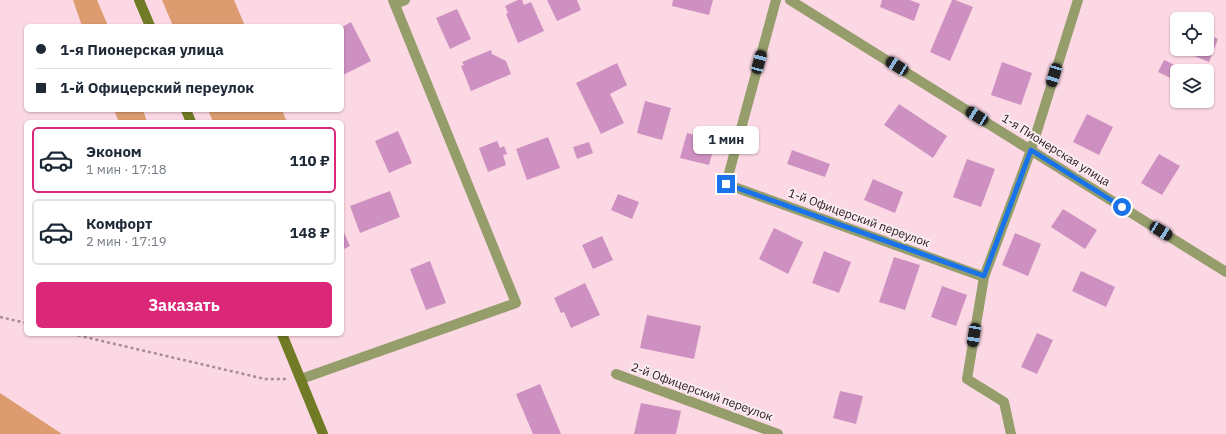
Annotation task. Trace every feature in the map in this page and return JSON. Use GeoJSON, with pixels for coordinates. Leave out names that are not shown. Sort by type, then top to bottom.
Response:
{"type":"FeatureCollection","features":[{"type":"Feature","properties":{"kind":"main road"},"geometry":{"type":"LineString","coordinates":[[139,0],[149,24]]}},
{"type":"Feature","properties":{"kind":"main road"},"geometry":{"type":"LineString","coordinates":[[283,336],[323,434]]}},
{"type":"Feature","properties":{"kind":"street"},"geometry":{"type":"LineString","coordinates":[[301,379],[516,303],[394,2],[406,0]]}},
{"type":"Feature","properties":{"kind":"street","name":"1-й Офицерский переулок"},"geometry":{"type":"LineString","coordinates":[[776,0],[726,184],[984,276]]}},
{"type":"Feature","properties":{"kind":"street","name":"1-я Пионерская улица"},"geometry":{"type":"LineString","coordinates":[[790,0],[1226,272]]}},
{"type":"Feature","properties":{"kind":"street"},"geometry":{"type":"LineString","coordinates":[[1011,434],[1004,402],[967,379],[984,276],[1031,150],[1078,0]]}},
{"type":"Feature","properties":{"kind":"street","name":"2-й Офицерский переулок"},"geometry":{"type":"LineString","coordinates":[[616,374],[778,434]]}},
{"type":"Feature","properties":{"kind":"path"},"geometry":{"type":"LineString","coordinates":[[0,317],[24,323]]}},
{"type":"Feature","properties":{"kind":"path"},"geometry":{"type":"LineString","coordinates":[[81,336],[265,379],[301,379]]}},
{"type":"Feature","properties":{"kind":"shaded area"},"geometry":{"type":"Polygon","coordinates":[[[73,0],[97,0],[107,24],[81,24],[73,0]]]}},
{"type":"Feature","properties":{"kind":"shaded area"},"geometry":{"type":"Polygon","coordinates":[[[162,0],[234,0],[244,24],[172,24],[162,0]]]}},
{"type":"Feature","properties":{"kind":"shaded area"},"geometry":{"type":"Polygon","coordinates":[[[115,112],[144,112],[146,120],[118,120],[115,112]]]}},
{"type":"Feature","properties":{"kind":"shaded area"},"geometry":{"type":"Polygon","coordinates":[[[209,112],[283,112],[286,120],[212,120],[209,112]]]}},
{"type":"Feature","properties":{"kind":"shaded area"},"geometry":{"type":"Polygon","coordinates":[[[0,393],[62,434],[0,434],[0,393]]]}},
{"type":"Feature","properties":{"kind":"building"},"geometry":{"type":"Polygon","coordinates":[[[518,0],[522,0],[524,5],[531,2],[544,31],[518,43],[506,14],[508,13],[505,6],[518,0]]]}},
{"type":"Feature","properties":{"kind":"building"},"geometry":{"type":"Polygon","coordinates":[[[547,0],[577,0],[581,10],[557,21],[547,0]]]}},
{"type":"Feature","properties":{"kind":"building"},"geometry":{"type":"Polygon","coordinates":[[[673,0],[713,0],[709,15],[672,6],[673,0]]]}},
{"type":"Feature","properties":{"kind":"building"},"geometry":{"type":"Polygon","coordinates":[[[882,0],[910,0],[920,4],[914,21],[880,7],[882,0]]]}},
{"type":"Feature","properties":{"kind":"building"},"geometry":{"type":"Polygon","coordinates":[[[952,0],[973,7],[950,61],[930,52],[952,0]]]}},
{"type":"Feature","properties":{"kind":"building"},"geometry":{"type":"Polygon","coordinates":[[[457,9],[471,39],[450,49],[436,18],[457,9]]]}},
{"type":"Feature","properties":{"kind":"building"},"geometry":{"type":"Polygon","coordinates":[[[351,22],[371,61],[344,74],[344,26],[351,22]]]}},
{"type":"Feature","properties":{"kind":"building"},"geometry":{"type":"Polygon","coordinates":[[[1214,37],[1218,39],[1214,49],[1214,37]]]}},
{"type":"Feature","properties":{"kind":"building"},"geometry":{"type":"Polygon","coordinates":[[[491,50],[492,54],[506,61],[511,74],[471,91],[461,66],[464,65],[462,62],[491,50]]]}},
{"type":"Feature","properties":{"kind":"building"},"geometry":{"type":"Polygon","coordinates":[[[1194,56],[1211,56],[1209,62],[1194,56]]]}},
{"type":"Feature","properties":{"kind":"building"},"geometry":{"type":"Polygon","coordinates":[[[1164,60],[1173,64],[1170,64],[1170,78],[1158,72],[1164,60]]]}},
{"type":"Feature","properties":{"kind":"building"},"geometry":{"type":"Polygon","coordinates":[[[1002,62],[1032,73],[1021,105],[991,95],[1002,62]]]}},
{"type":"Feature","properties":{"kind":"building"},"geometry":{"type":"Polygon","coordinates":[[[617,63],[627,85],[610,94],[624,123],[601,134],[576,83],[617,63]]]}},
{"type":"Feature","properties":{"kind":"building"},"geometry":{"type":"Polygon","coordinates":[[[645,101],[671,108],[662,140],[637,133],[645,101]]]}},
{"type":"Feature","properties":{"kind":"building"},"geometry":{"type":"Polygon","coordinates":[[[899,104],[947,136],[933,158],[884,125],[899,104]]]}},
{"type":"Feature","properties":{"kind":"building"},"geometry":{"type":"Polygon","coordinates":[[[1087,114],[1113,127],[1099,155],[1073,142],[1087,114]]]}},
{"type":"Feature","properties":{"kind":"building"},"geometry":{"type":"Polygon","coordinates":[[[398,131],[412,163],[389,173],[375,141],[398,131]]]}},
{"type":"Feature","properties":{"kind":"building"},"geometry":{"type":"Polygon","coordinates":[[[687,133],[716,140],[709,165],[680,158],[687,133]]]}},
{"type":"Feature","properties":{"kind":"building"},"geometry":{"type":"Polygon","coordinates":[[[548,137],[560,168],[527,180],[516,149],[548,137]]]}},
{"type":"Feature","properties":{"kind":"building"},"geometry":{"type":"Polygon","coordinates":[[[497,141],[500,148],[504,146],[507,154],[503,155],[506,165],[488,172],[479,148],[497,141]]]}},
{"type":"Feature","properties":{"kind":"building"},"geometry":{"type":"Polygon","coordinates":[[[589,142],[593,153],[577,159],[573,147],[589,142]]]}},
{"type":"Feature","properties":{"kind":"building"},"geometry":{"type":"Polygon","coordinates":[[[792,150],[830,164],[825,177],[787,164],[792,150]]]}},
{"type":"Feature","properties":{"kind":"building"},"geometry":{"type":"Polygon","coordinates":[[[1159,154],[1180,166],[1162,195],[1141,183],[1159,154]]]}},
{"type":"Feature","properties":{"kind":"building"},"geometry":{"type":"Polygon","coordinates":[[[967,159],[995,169],[981,207],[953,197],[967,159]]]}},
{"type":"Feature","properties":{"kind":"building"},"geometry":{"type":"Polygon","coordinates":[[[873,179],[903,192],[895,213],[864,200],[873,179]]]}},
{"type":"Feature","properties":{"kind":"building"},"geometry":{"type":"Polygon","coordinates":[[[390,191],[400,217],[360,233],[350,206],[390,191]]]}},
{"type":"Feature","properties":{"kind":"building"},"geometry":{"type":"Polygon","coordinates":[[[618,194],[639,202],[632,219],[611,210],[618,194]]]}},
{"type":"Feature","properties":{"kind":"building"},"geometry":{"type":"Polygon","coordinates":[[[1063,209],[1097,230],[1085,249],[1051,227],[1063,209]]]}},
{"type":"Feature","properties":{"kind":"building"},"geometry":{"type":"Polygon","coordinates":[[[774,228],[803,242],[788,274],[759,259],[774,228]]]}},
{"type":"Feature","properties":{"kind":"building"},"geometry":{"type":"Polygon","coordinates":[[[344,232],[350,246],[344,249],[344,232]]]}},
{"type":"Feature","properties":{"kind":"building"},"geometry":{"type":"Polygon","coordinates":[[[1015,233],[1041,244],[1028,276],[1002,265],[1015,233]]]}},
{"type":"Feature","properties":{"kind":"building"},"geometry":{"type":"Polygon","coordinates":[[[602,236],[613,260],[593,269],[582,245],[602,236]]]}},
{"type":"Feature","properties":{"kind":"building"},"geometry":{"type":"Polygon","coordinates":[[[824,251],[851,262],[839,293],[812,283],[824,251]]]}},
{"type":"Feature","properties":{"kind":"building"},"geometry":{"type":"Polygon","coordinates":[[[894,257],[920,265],[905,310],[879,302],[894,257]]]}},
{"type":"Feature","properties":{"kind":"building"},"geometry":{"type":"Polygon","coordinates":[[[430,261],[446,303],[426,310],[410,269],[430,261]]]}},
{"type":"Feature","properties":{"kind":"building"},"geometry":{"type":"Polygon","coordinates":[[[1081,271],[1115,287],[1106,307],[1072,291],[1081,271]]]}},
{"type":"Feature","properties":{"kind":"building"},"geometry":{"type":"Polygon","coordinates":[[[585,283],[600,315],[571,328],[564,312],[561,313],[554,298],[585,283]]]}},
{"type":"Feature","properties":{"kind":"building"},"geometry":{"type":"Polygon","coordinates":[[[942,286],[967,295],[956,326],[931,317],[942,286]]]}},
{"type":"Feature","properties":{"kind":"building"},"geometry":{"type":"Polygon","coordinates":[[[647,315],[701,326],[694,359],[640,348],[647,315]]]}},
{"type":"Feature","properties":{"kind":"building"},"geometry":{"type":"Polygon","coordinates":[[[1037,333],[1053,340],[1037,374],[1021,367],[1037,333]]]}},
{"type":"Feature","properties":{"kind":"building"},"geometry":{"type":"Polygon","coordinates":[[[540,384],[561,434],[533,434],[516,394],[540,384]]]}},
{"type":"Feature","properties":{"kind":"building"},"geometry":{"type":"Polygon","coordinates":[[[840,391],[863,396],[856,424],[833,418],[840,391]]]}},
{"type":"Feature","properties":{"kind":"building"},"geometry":{"type":"Polygon","coordinates":[[[641,403],[681,411],[676,434],[634,434],[641,403]]]}},
{"type":"Feature","properties":{"kind":"route"},"geometry":{"type":"LineString","coordinates":[[726,184],[984,276],[1031,150],[1122,207]]}}]}
